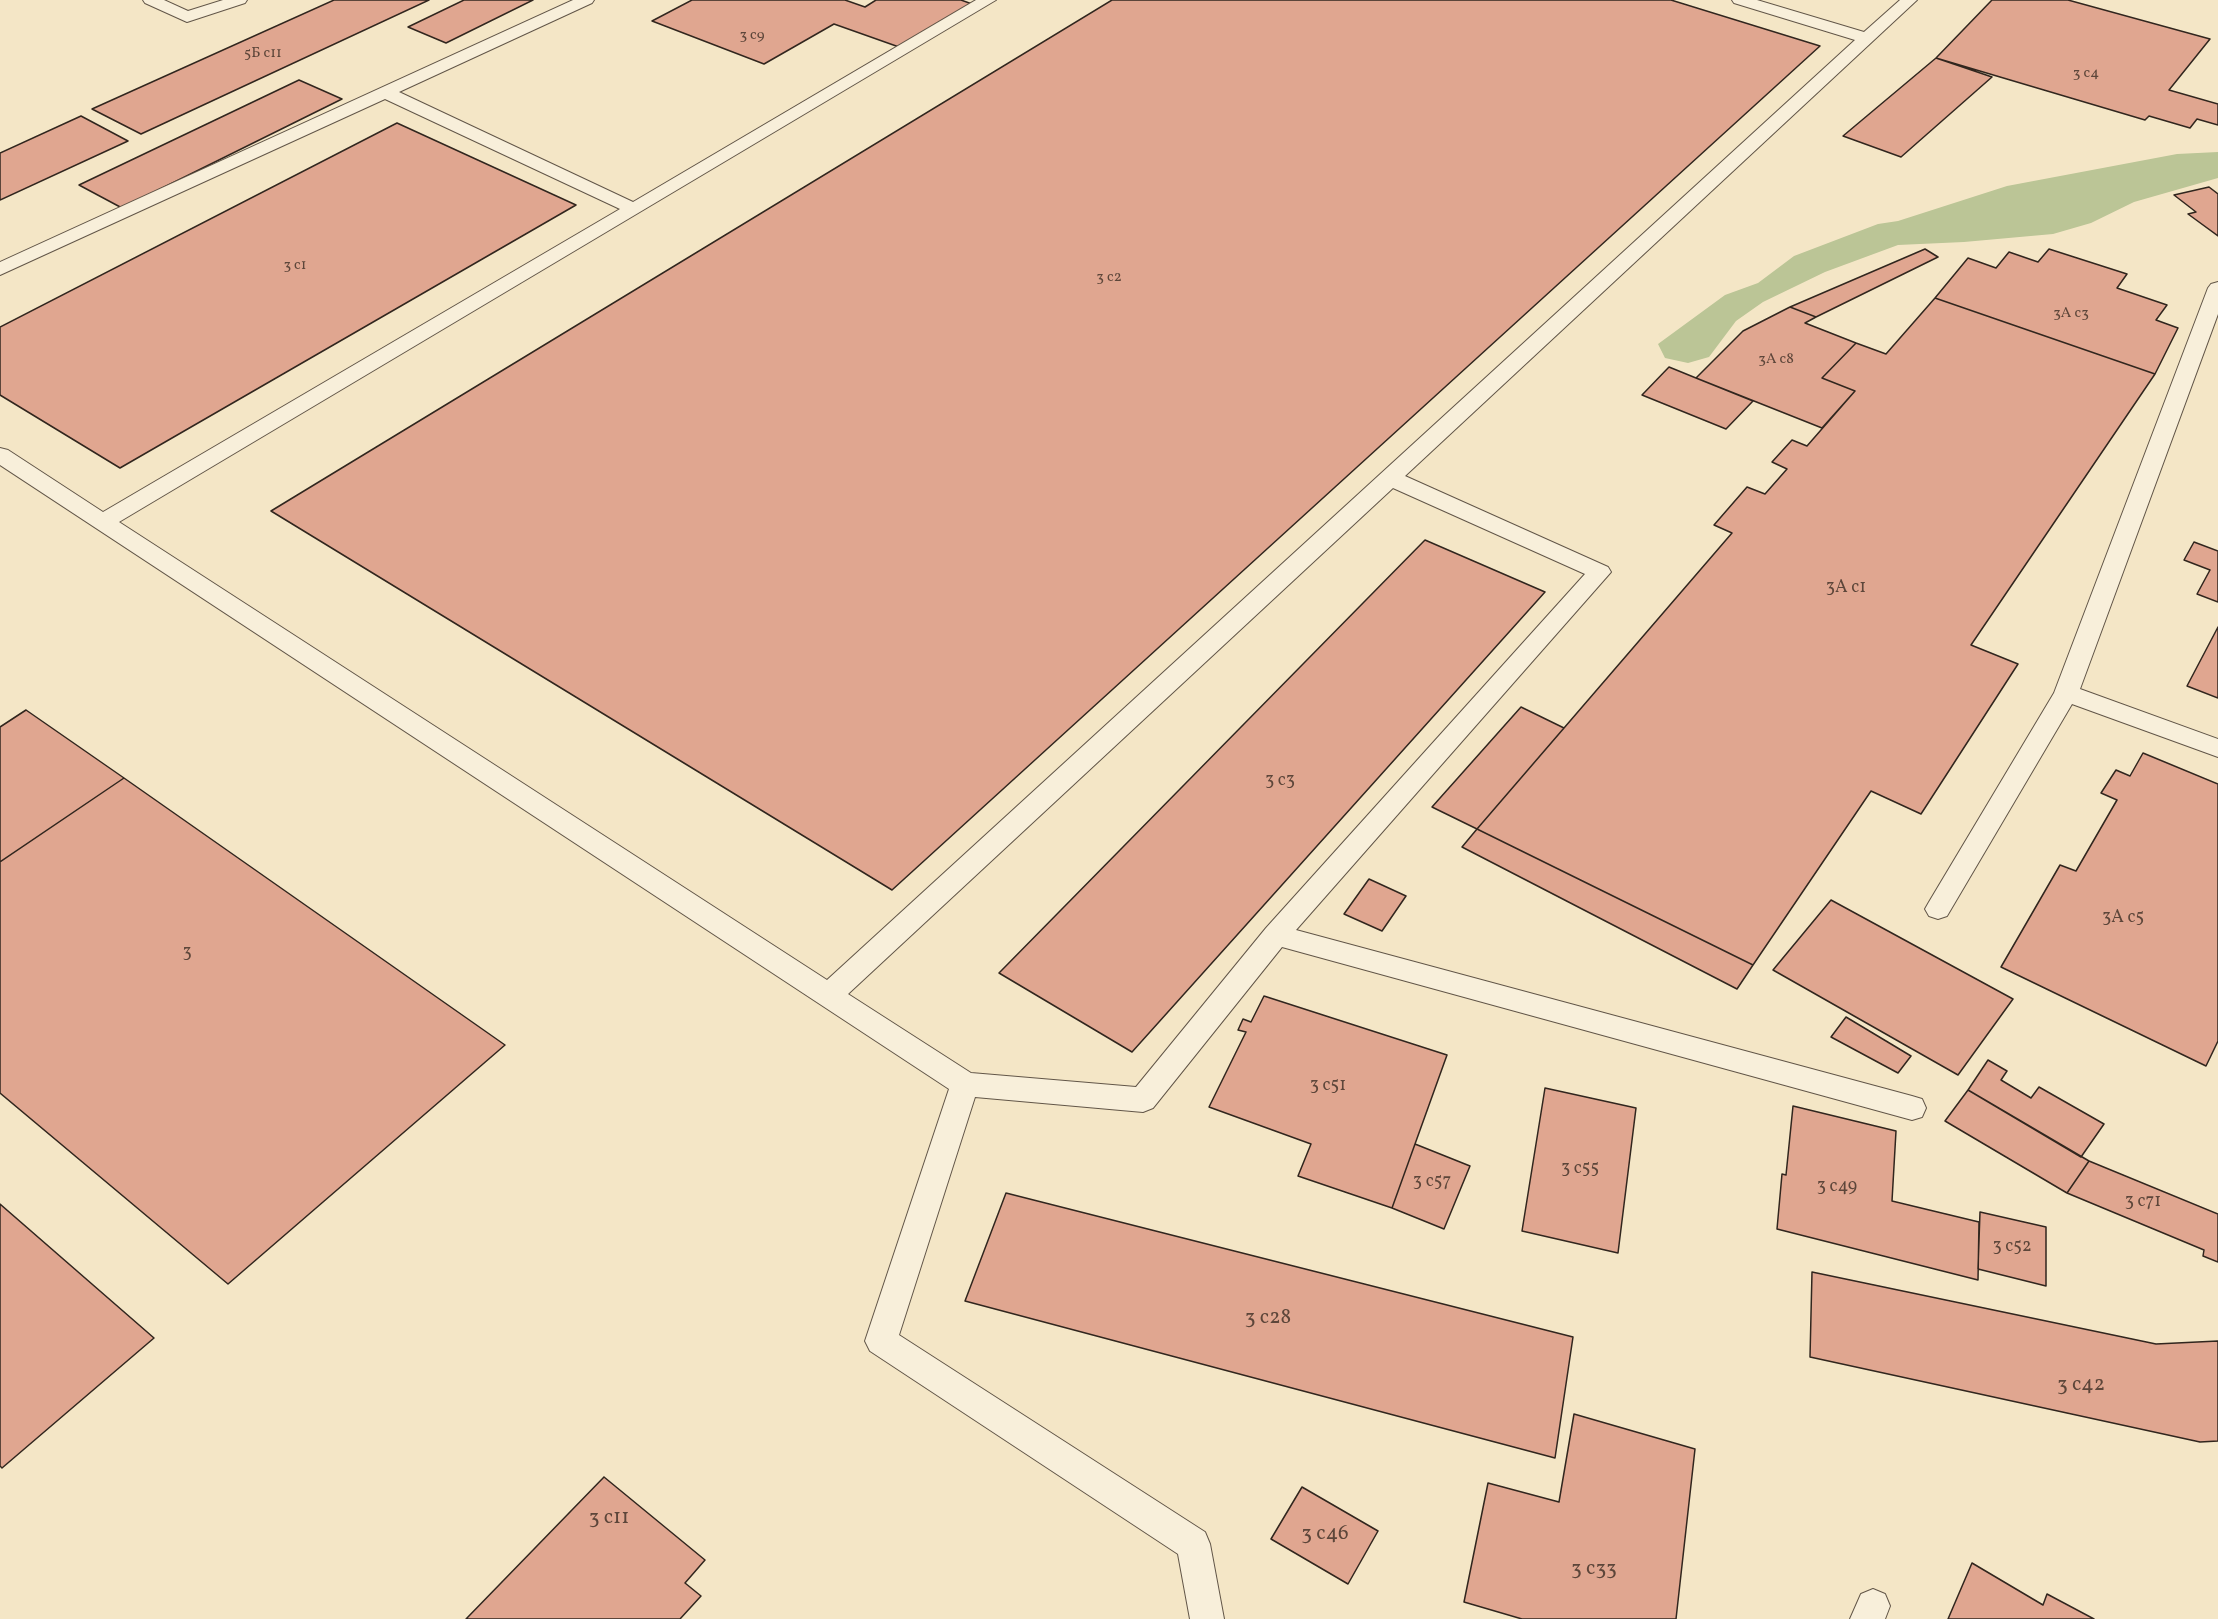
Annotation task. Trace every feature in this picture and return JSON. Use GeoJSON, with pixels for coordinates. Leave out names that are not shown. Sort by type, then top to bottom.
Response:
{"type":"FeatureCollection","features":[{"type":"Feature","properties":{"kind":"lane"},"geometry":{"type":"LineString","coordinates":[[151,0],[186,17],[239,0]]}},
{"type":"Feature","properties":{"kind":"lane"},"geometry":{"type":"LineString","coordinates":[[0,269],[586,0]]}},
{"type":"Feature","properties":{"kind":"lane"},"geometry":{"type":"LineString","coordinates":[[103,522],[988,0]]}},
{"type":"Feature","properties":{"kind":"lane"},"geometry":{"type":"LineString","coordinates":[[1740,0],[1868,38]]}},
{"type":"Feature","properties":{"kind":"lane"},"geometry":{"type":"LineString","coordinates":[[828,995],[1909,0]]}},
{"type":"Feature","properties":{"kind":"lane"},"geometry":{"type":"LineString","coordinates":[[385,92],[634,209]]}},
{"type":"Feature","properties":{"kind":"lane"},"geometry":{"type":"LineString","coordinates":[[1938,909],[2066,693],[2218,288]]}},
{"type":"Feature","properties":{"kind":"lane"},"geometry":{"type":"LineString","coordinates":[[0,455],[965,1084],[1143,1100],[1276,935],[1600,573],[1390,478]]}},
{"type":"Feature","properties":{"kind":"lane"},"geometry":{"type":"LineString","coordinates":[[2066,693],[2218,748]]}},
{"type":"Feature","properties":{"kind":"lane"},"geometry":{"type":"LineString","coordinates":[[1276,935],[1912,1108]]}},
{"type":"Feature","properties":{"kind":"lane"},"geometry":{"type":"LineString","coordinates":[[965,1084],[881,1341],[1193,1544],[1207,1619]]}},
{"type":"Feature","properties":{"kind":"green space"},"geometry":{"type":"Polygon","coordinates":[[[2218,152],[2218,178],[2134,202],[2091,223],[2053,234],[1898,245],[1825,272],[1763,302],[1736,321],[1709,357],[1688,363],[1665,358],[1658,344],[1725,295],[1758,283],[1794,256],[1878,224],[1898,221],[2007,186],[2177,154],[2218,152]]]}},
{"type":"Feature","properties":{"kind":"building"},"geometry":{"type":"Polygon","coordinates":[[[334,0],[429,0],[141,134],[92,109],[334,0]]]}},
{"type":"Feature","properties":{"kind":"building"},"geometry":{"type":"Polygon","coordinates":[[[464,0],[533,0],[446,43],[408,27],[464,0]]]}},
{"type":"Feature","properties":{"kind":"building"},"geometry":{"type":"Polygon","coordinates":[[[692,0],[845,0],[865,7],[876,0],[961,0],[972,4],[899,47],[834,24],[764,64],[652,21],[692,0]]]}},
{"type":"Feature","properties":{"kind":"building"},"geometry":{"type":"Polygon","coordinates":[[[1112,0],[1671,0],[1820,46],[892,890],[271,511],[1112,0]]]}},
{"type":"Feature","properties":{"kind":"building"},"geometry":{"type":"Polygon","coordinates":[[[1992,0],[2068,0],[2210,39],[2169,90],[2218,104],[2218,125],[2197,119],[2190,128],[2149,116],[2145,120],[1936,58],[1992,0]]]}},
{"type":"Feature","properties":{"kind":"building"},"geometry":{"type":"Polygon","coordinates":[[[1936,58],[1992,77],[1901,157],[1843,136],[1936,58]]]}},
{"type":"Feature","properties":{"kind":"building"},"geometry":{"type":"Polygon","coordinates":[[[299,80],[342,99],[122,208],[79,185],[299,80]]]}},
{"type":"Feature","properties":{"kind":"building"},"geometry":{"type":"Polygon","coordinates":[[[81,116],[128,141],[0,200],[0,153],[81,116]]]}},
{"type":"Feature","properties":{"kind":"building"},"geometry":{"type":"Polygon","coordinates":[[[397,123],[576,205],[120,468],[0,395],[0,327],[397,123]]]}},
{"type":"Feature","properties":{"kind":"building"},"geometry":{"type":"Polygon","coordinates":[[[2209,187],[2218,194],[2218,236],[2188,214],[2196,212],[2174,195],[2209,187]]]}},
{"type":"Feature","properties":{"kind":"building"},"geometry":{"type":"Polygon","coordinates":[[[1925,249],[1938,257],[1816,317],[1790,307],[1925,249]]]}},
{"type":"Feature","properties":{"kind":"building"},"geometry":{"type":"Polygon","coordinates":[[[2049,249],[2127,274],[2117,288],[2167,305],[2156,320],[2178,328],[2155,374],[1935,298],[1968,258],[1996,268],[2009,252],[2038,262],[2049,249]]]}},
{"type":"Feature","properties":{"kind":"building"},"geometry":{"type":"Polygon","coordinates":[[[1935,298],[2155,374],[1971,645],[2018,664],[1921,814],[1871,791],[1753,965],[1477,829],[1732,533],[1714,525],[1747,487],[1765,494],[1787,469],[1772,462],[1792,440],[1807,446],[1855,391],[1822,378],[1856,343],[1886,354],[1935,298]]]}},
{"type":"Feature","properties":{"kind":"building"},"geometry":{"type":"Polygon","coordinates":[[[1790,307],[1816,317],[1805,323],[1856,343],[1822,378],[1855,391],[1822,428],[1696,378],[1743,331],[1790,307]]]}},
{"type":"Feature","properties":{"kind":"building"},"geometry":{"type":"Polygon","coordinates":[[[1669,367],[1753,401],[1726,429],[1642,395],[1669,367]]]}},
{"type":"Feature","properties":{"kind":"building"},"geometry":{"type":"Polygon","coordinates":[[[1425,540],[1545,592],[1132,1052],[999,973],[1425,540]]]}},
{"type":"Feature","properties":{"kind":"building"},"geometry":{"type":"Polygon","coordinates":[[[2194,542],[2218,551],[2218,602],[2197,594],[2210,570],[2184,560],[2194,542]]]}},
{"type":"Feature","properties":{"kind":"building"},"geometry":{"type":"Polygon","coordinates":[[[2218,627],[2218,698],[2187,686],[2218,627]]]}},
{"type":"Feature","properties":{"kind":"building"},"geometry":{"type":"Polygon","coordinates":[[[1521,707],[1564,728],[1477,829],[1432,807],[1521,707]]]}},
{"type":"Feature","properties":{"kind":"building"},"geometry":{"type":"Polygon","coordinates":[[[26,710],[124,778],[0,862],[0,727],[26,710]]]}},
{"type":"Feature","properties":{"kind":"building"},"geometry":{"type":"Polygon","coordinates":[[[2143,753],[2218,784],[2218,1041],[2206,1066],[2001,967],[2060,865],[2076,871],[2117,800],[2101,793],[2116,770],[2130,776],[2143,753]]]}},
{"type":"Feature","properties":{"kind":"building"},"geometry":{"type":"Polygon","coordinates":[[[124,778],[505,1045],[228,1284],[0,1093],[0,862],[124,778]]]}},
{"type":"Feature","properties":{"kind":"building"},"geometry":{"type":"Polygon","coordinates":[[[1477,829],[1753,965],[1737,989],[1462,847],[1477,829]]]}},
{"type":"Feature","properties":{"kind":"building"},"geometry":{"type":"Polygon","coordinates":[[[1369,879],[1406,896],[1382,931],[1344,914],[1369,879]]]}},
{"type":"Feature","properties":{"kind":"building"},"geometry":{"type":"Polygon","coordinates":[[[1831,900],[2013,999],[1958,1075],[1773,970],[1831,900]]]}},
{"type":"Feature","properties":{"kind":"building"},"geometry":{"type":"Polygon","coordinates":[[[1264,996],[1447,1055],[1392,1208],[1298,1176],[1311,1144],[1209,1107],[1246,1032],[1238,1030],[1243,1019],[1251,1022],[1264,996]]]}},
{"type":"Feature","properties":{"kind":"building"},"geometry":{"type":"Polygon","coordinates":[[[1846,1017],[1911,1056],[1898,1073],[1831,1037],[1846,1017]]]}},
{"type":"Feature","properties":{"kind":"building"},"geometry":{"type":"Polygon","coordinates":[[[1988,1060],[2007,1071],[2001,1080],[2031,1098],[2039,1087],[2104,1124],[2081,1157],[1968,1090],[1988,1060]]]}},
{"type":"Feature","properties":{"kind":"building"},"geometry":{"type":"Polygon","coordinates":[[[1545,1088],[1636,1108],[1618,1253],[1522,1231],[1545,1088]]]}},
{"type":"Feature","properties":{"kind":"building"},"geometry":{"type":"Polygon","coordinates":[[[1968,1090],[2089,1161],[2067,1193],[1945,1121],[1968,1090]]]}},
{"type":"Feature","properties":{"kind":"building"},"geometry":{"type":"Polygon","coordinates":[[[1793,1106],[1896,1131],[1892,1201],[1979,1222],[1978,1280],[1777,1229],[1782,1174],[1786,1175],[1793,1106]]]}},
{"type":"Feature","properties":{"kind":"building"},"geometry":{"type":"Polygon","coordinates":[[[1415,1144],[1470,1166],[1444,1229],[1392,1208],[1415,1144]]]}},
{"type":"Feature","properties":{"kind":"building"},"geometry":{"type":"Polygon","coordinates":[[[2089,1161],[2218,1214],[2218,1262],[2203,1256],[2204,1250],[2067,1193],[2089,1161]]]}},
{"type":"Feature","properties":{"kind":"building"},"geometry":{"type":"Polygon","coordinates":[[[1006,1193],[1573,1337],[1555,1458],[965,1301],[1006,1193]]]}},
{"type":"Feature","properties":{"kind":"building"},"geometry":{"type":"Polygon","coordinates":[[[0,1204],[154,1338],[2,1468],[0,1466],[0,1204]]]}},
{"type":"Feature","properties":{"kind":"building"},"geometry":{"type":"Polygon","coordinates":[[[1980,1212],[2046,1227],[2046,1286],[1978,1269],[1980,1212]]]}},
{"type":"Feature","properties":{"kind":"building"},"geometry":{"type":"Polygon","coordinates":[[[1812,1272],[2156,1344],[2218,1341],[2218,1441],[2200,1442],[1810,1357],[1812,1272]]]}},
{"type":"Feature","properties":{"kind":"building"},"geometry":{"type":"Polygon","coordinates":[[[1574,1414],[1695,1449],[1676,1619],[1522,1619],[1464,1602],[1488,1483],[1559,1502],[1574,1414]]]}},
{"type":"Feature","properties":{"kind":"building"},"geometry":{"type":"Polygon","coordinates":[[[604,1477],[705,1560],[685,1583],[701,1596],[680,1619],[466,1619],[604,1477]]]}},
{"type":"Feature","properties":{"kind":"building"},"geometry":{"type":"Polygon","coordinates":[[[1302,1487],[1378,1531],[1348,1584],[1271,1539],[1302,1487]]]}},
{"type":"Feature","properties":{"kind":"building"},"geometry":{"type":"Polygon","coordinates":[[[1972,1563],[2043,1605],[2047,1594],[2094,1619],[1948,1619],[1972,1563]]]}}]}
